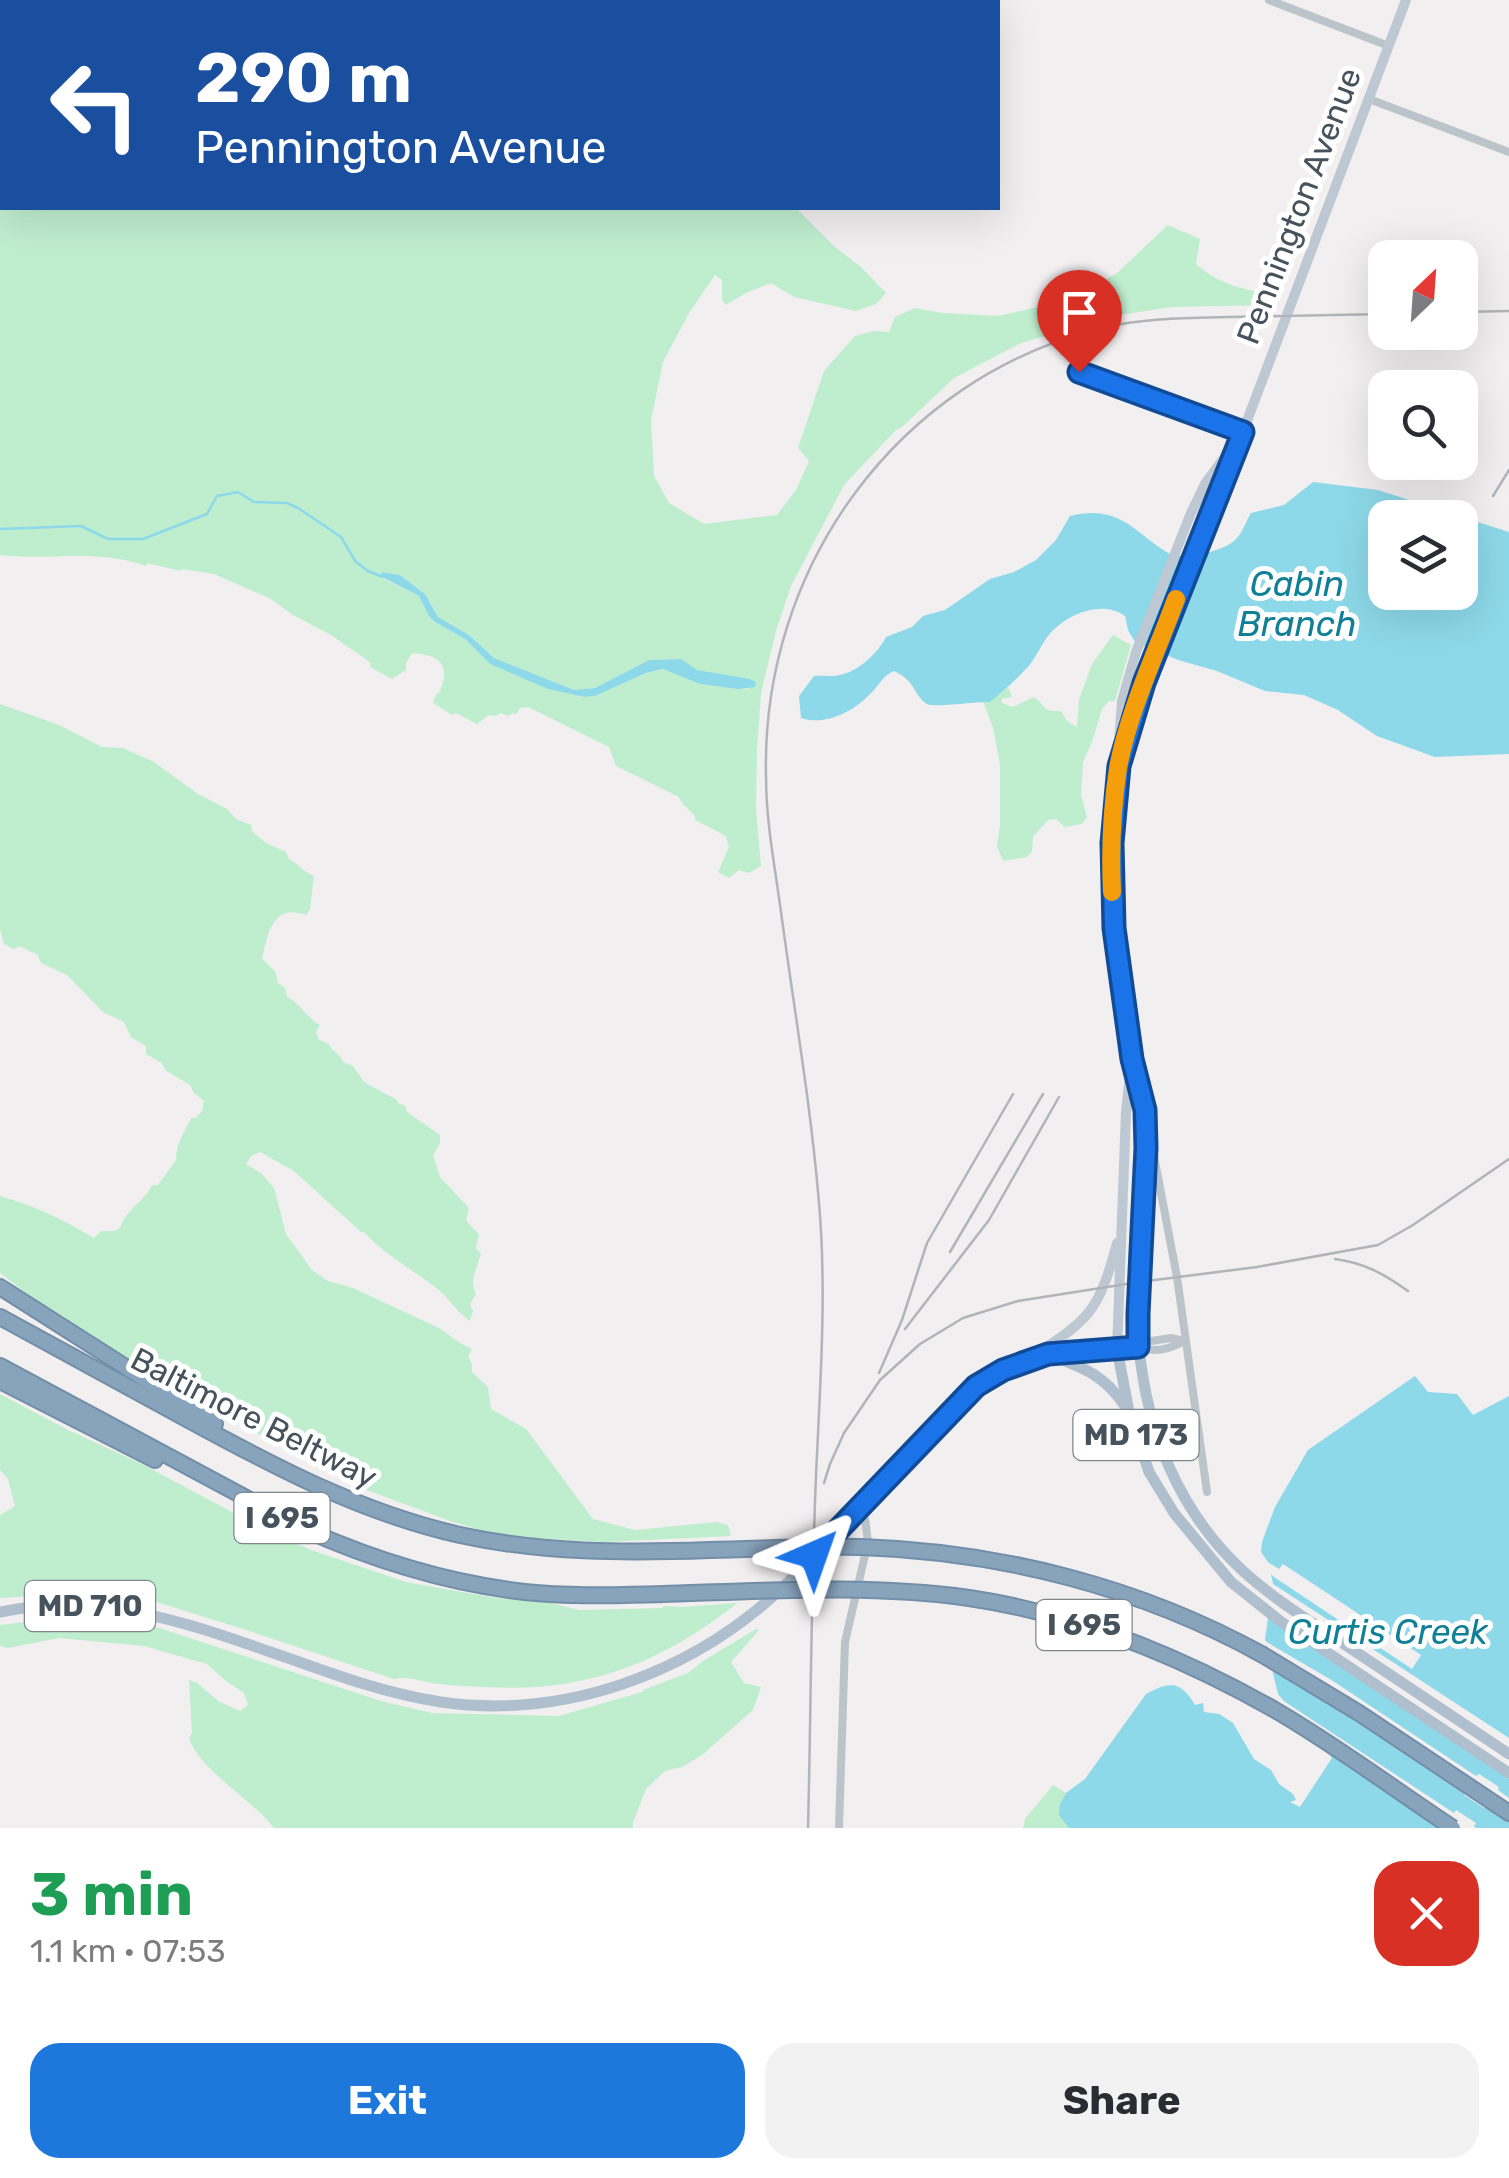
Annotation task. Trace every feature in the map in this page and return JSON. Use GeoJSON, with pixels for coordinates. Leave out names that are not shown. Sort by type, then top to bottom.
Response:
{"type":"FeatureCollection","features":[{"type":"Feature","properties":{"kind":"highway"},"geometry":{"type":"LineString","coordinates":[[0,1287],[137,1376],[360,1505]]}},
{"type":"Feature","properties":{"kind":"highway","name":"Baltimore Beltway"},"geometry":{"type":"LineString","coordinates":[[0,1317],[273,1465],[360,1505],[460,1535],[582,1551],[860,1547],[921,1550],[1028,1566],[1117,1591],[1183,1616],[1270,1659],[1359,1713],[1509,1814]]}},
{"type":"Feature","properties":{"kind":"highway","name":"I 695"},"geometry":{"type":"LineString","coordinates":[[0,1366],[257,1505],[348,1548],[398,1566],[459,1581],[579,1596],[858,1589],[969,1598],[1070,1620],[1171,1656],[1218,1679],[1278,1712],[1453,1828]]}},
{"type":"Feature","properties":{"kind":"highway"},"geometry":{"type":"LineString","coordinates":[[0,1381],[237,1501],[348,1548]]}},
{"type":"Feature","properties":{"kind":"main road","name":"Pennington Avenue"},"geometry":{"type":"LineString","coordinates":[[1119,766],[1144,683],[1406,0]]}},
{"type":"Feature","properties":{"kind":"main road","name":"Pennington Avenue"},"geometry":{"type":"LineString","coordinates":[[1243,432],[1205,484],[1136,652],[1122,701],[1111,880],[1132,1059],[1145,1110],[1138,1298],[1147,1407],[1179,1487],[1200,1521],[1264,1590],[1509,1754]]}},
{"type":"Feature","properties":{"kind":"main road","name":"Pennington Avenue"},"geometry":{"type":"LineString","coordinates":[[1132,1059],[1126,1112],[1117,1349],[1129,1412],[1149,1472],[1174,1513],[1222,1572],[1255,1603],[1509,1773]]}},
{"type":"Feature","properties":{"kind":"main road"},"geometry":{"type":"LineString","coordinates":[[1025,1361],[1091,1313],[1110,1271],[1122,1222]]}},
{"type":"Feature","properties":{"kind":"main road","name":"MD 710"},"geometry":{"type":"LineString","coordinates":[[0,1612],[84,1605],[127,1610],[180,1621],[394,1693],[444,1702],[492,1706],[583,1696],[628,1684],[670,1666],[737,1626],[782,1588],[976,1386],[1003,1370],[1048,1354],[1140,1347]]}},
{"type":"Feature","properties":{"kind":"main road"},"geometry":{"type":"LineString","coordinates":[[1048,1354],[1104,1380],[1129,1412]]}},
{"type":"Feature","properties":{"kind":"street"},"geometry":{"type":"LineString","coordinates":[[1270,0],[1389,46]]}},
{"type":"Feature","properties":{"kind":"street"},"geometry":{"type":"LineString","coordinates":[[1369,99],[1509,152]]}},
{"type":"Feature","properties":{"kind":"street"},"geometry":{"type":"LineString","coordinates":[[1079,372],[1243,432]]}},
{"type":"Feature","properties":{"kind":"street"},"geometry":{"type":"LineString","coordinates":[[1145,1110],[1174,1259],[1207,1492]]}},
{"type":"Feature","properties":{"kind":"street"},"geometry":{"type":"LineString","coordinates":[[1140,1347],[1173,1348],[1184,1341]]}},
{"type":"Feature","properties":{"kind":"street"},"geometry":{"type":"LineString","coordinates":[[839,1828],[844,1642],[868,1542],[866,1519],[859,1506]]}},
{"type":"Feature","properties":{"kind":"green space"},"geometry":{"type":"Polygon","coordinates":[[[0,210],[798,210],[886,293],[876,304],[856,311],[794,297],[771,283],[726,305],[722,300],[722,280],[715,275],[663,362],[651,420],[654,476],[669,503],[704,524],[777,515],[796,490],[809,461],[798,448],[824,371],[855,336],[889,332],[895,317],[915,308],[998,316],[1060,302],[1116,274],[1168,225],[1200,239],[1196,264],[1205,271],[1234,286],[1277,296],[1275,305],[1172,307],[1113,316],[1021,343],[954,378],[896,430],[844,485],[791,586],[761,693],[756,810],[761,866],[749,873],[739,870],[729,878],[718,872],[729,847],[726,836],[695,820],[679,797],[616,766],[609,747],[528,707],[508,716],[489,715],[477,724],[433,703],[443,683],[444,669],[430,656],[412,653],[406,670],[392,679],[370,667],[367,660],[331,635],[271,599],[214,574],[91,556],[0,555],[0,210]],[[382,572],[380,577],[419,596],[435,622],[465,639],[490,664],[585,697],[664,669],[700,684],[750,689],[697,670],[680,659],[649,660],[595,688],[574,690],[494,658],[469,635],[438,617],[425,594],[400,575],[382,572]]]}},
{"type":"Feature","properties":{"kind":"green space"},"geometry":{"type":"Polygon","coordinates":[[[1113,635],[1131,645],[1115,701],[1109,701],[1102,709],[1083,762],[1081,795],[1087,817],[1082,824],[1065,827],[1056,819],[1048,820],[1033,837],[1032,851],[1027,857],[1003,861],[997,846],[1000,765],[983,701],[990,701],[1008,687],[1012,697],[1002,699],[1002,703],[1013,707],[1034,697],[1047,709],[1061,711],[1077,727],[1079,700],[1092,664],[1113,635]]]}},
{"type":"Feature","properties":{"kind":"green space"},"geometry":{"type":"Polygon","coordinates":[[[0,704],[59,725],[102,747],[123,748],[154,762],[198,794],[227,809],[236,819],[251,825],[252,831],[266,843],[286,852],[289,859],[314,876],[310,909],[306,915],[286,913],[274,922],[262,959],[275,971],[287,997],[320,1025],[316,1032],[319,1040],[353,1066],[364,1082],[397,1100],[440,1135],[433,1155],[440,1177],[469,1208],[466,1220],[479,1235],[476,1248],[481,1254],[473,1279],[476,1294],[470,1304],[470,1321],[440,1291],[361,1232],[294,1171],[260,1152],[251,1156],[246,1164],[274,1188],[286,1234],[312,1270],[328,1281],[353,1288],[439,1328],[472,1349],[468,1357],[472,1372],[488,1387],[491,1409],[526,1429],[593,1519],[635,1530],[717,1522],[728,1525],[731,1536],[604,1542],[500,1536],[450,1521],[367,1490],[177,1392],[0,1273],[0,1196],[49,1214],[94,1238],[101,1231],[114,1231],[176,1160],[183,1133],[191,1118],[202,1111],[204,1101],[190,1085],[146,1054],[146,1046],[131,1037],[124,1022],[103,1012],[67,975],[41,963],[38,955],[4,944],[0,929],[0,704]]]}},
{"type":"Feature","properties":{"kind":"green space"},"geometry":{"type":"Polygon","coordinates":[[[0,1394],[254,1524],[311,1550],[406,1582],[579,1610],[737,1603],[680,1643],[620,1670],[556,1685],[522,1688],[394,1679],[134,1595],[0,1598],[0,1515],[15,1506],[8,1479],[0,1470],[0,1394]]]}},
{"type":"Feature","properties":{"kind":"green space"},"geometry":{"type":"Polygon","coordinates":[[[49,1619],[150,1625],[381,1701],[432,1713],[559,1716],[642,1692],[688,1673],[756,1629],[759,1630],[731,1662],[744,1683],[761,1687],[753,1710],[702,1755],[682,1767],[665,1771],[646,1789],[633,1828],[274,1828],[203,1761],[189,1738],[189,1680],[240,1711],[248,1705],[244,1693],[207,1664],[144,1646],[59,1638],[8,1648],[0,1646],[0,1625],[49,1619]]]}},
{"type":"Feature","properties":{"kind":"green space"},"geometry":{"type":"Polygon","coordinates":[[[1053,1785],[1066,1793],[1060,1804],[1113,1828],[1023,1828],[1025,1819],[1053,1785]]]}},
{"type":"Feature","properties":{"kind":"water","name":"Cabin Branch"},"geometry":{"type":"Polygon","coordinates":[[[1313,482],[1378,490],[1409,500],[1368,500],[1368,610],[1478,610],[1478,522],[1509,532],[1509,754],[1435,757],[1377,736],[1338,710],[1304,695],[1265,691],[1135,642],[1125,616],[1105,609],[1084,612],[1055,628],[1026,668],[990,702],[927,704],[907,679],[894,671],[847,712],[829,719],[801,718],[799,696],[814,676],[837,676],[854,670],[873,655],[886,637],[912,627],[923,616],[945,610],[990,579],[1036,560],[1056,540],[1070,516],[1112,516],[1168,553],[1193,555],[1235,540],[1251,513],[1284,505],[1313,482]]]}},
{"type":"Feature","properties":{"kind":"water"},"geometry":{"type":"Polygon","coordinates":[[[382,572],[400,575],[425,594],[438,617],[469,635],[494,658],[574,690],[595,688],[649,660],[681,659],[697,670],[750,679],[756,682],[755,687],[700,684],[663,669],[595,696],[548,689],[490,664],[465,639],[435,622],[419,596],[380,576],[382,572]]]}},
{"type":"Feature","properties":{"kind":"water","name":"Curtis Creek"},"geometry":{"type":"Polygon","coordinates":[[[1415,1376],[1428,1392],[1457,1394],[1473,1415],[1509,1396],[1509,1828],[1069,1828],[1059,1815],[1066,1793],[1085,1779],[1146,1694],[1168,1685],[1185,1691],[1195,1705],[1203,1703],[1204,1712],[1219,1714],[1233,1723],[1254,1759],[1271,1770],[1279,1784],[1293,1794],[1296,1800],[1290,1802],[1300,1807],[1332,1758],[1278,1694],[1265,1639],[1273,1583],[1261,1552],[1262,1542],[1275,1507],[1308,1450],[1415,1376]]]}},
{"type":"Feature","properties":{"kind":"pier"},"geometry":{"type":"Polygon","coordinates":[[[1266,1561],[1279,1569],[1283,1564],[1421,1655],[1412,1669],[1274,1577],[1265,1569],[1266,1561]]]}},
{"type":"Feature","properties":{"kind":"pier"},"geometry":{"type":"Polygon","coordinates":[[[1267,1580],[1509,1738],[1509,1779],[1263,1615],[1267,1580]]]}},
{"type":"Feature","properties":{"kind":"pier"},"geometry":{"type":"Polygon","coordinates":[[[1260,1638],[1499,1787],[1509,1798],[1509,1819],[1487,1805],[1484,1808],[1464,1795],[1466,1791],[1359,1719],[1265,1661],[1260,1638]]]}},
{"type":"Feature","properties":{"kind":"pier"},"geometry":{"type":"Polygon","coordinates":[[[1273,1694],[1454,1813],[1456,1810],[1476,1823],[1476,1828],[1442,1828],[1311,1741],[1273,1694]]]}},
{"type":"Feature","properties":{"kind":"waterway","name":"Cabin Branch"},"geometry":{"type":"LineString","coordinates":[[0,529],[81,526],[108,539],[143,539],[207,514],[217,496],[238,492],[254,502],[287,503],[298,508],[341,537],[356,562],[383,577]]}},
{"type":"Feature","properties":{"kind":"railway"},"geometry":{"type":"LineString","coordinates":[[1478,312],[1509,311]]}},
{"type":"Feature","properties":{"kind":"railway"},"geometry":{"type":"LineString","coordinates":[[808,1828],[822,1340],[821,1237],[812,1130],[771,844],[766,776],[771,699],[788,625],[816,556],[855,493],[904,437],[962,390],[1028,353],[1102,328],[1149,320],[1368,314]]}},
{"type":"Feature","properties":{"kind":"railway"},"geometry":{"type":"LineString","coordinates":[[1493,496],[1509,470]]}},
{"type":"Feature","properties":{"kind":"railway"},"geometry":{"type":"LineString","coordinates":[[879,1373],[902,1320],[927,1243],[1013,1094]]}},
{"type":"Feature","properties":{"kind":"railway"},"geometry":{"type":"LineString","coordinates":[[950,1252],[1043,1094]]}},
{"type":"Feature","properties":{"kind":"railway"},"geometry":{"type":"LineString","coordinates":[[905,1329],[989,1220],[1059,1097]]}},
{"type":"Feature","properties":{"kind":"railway"},"geometry":{"type":"LineString","coordinates":[[824,1483],[844,1433],[880,1380],[920,1344],[963,1318],[1018,1301],[1257,1267],[1378,1245],[1509,1159]]}},
{"type":"Feature","properties":{"kind":"railway"},"geometry":{"type":"LineString","coordinates":[[1335,1259],[1374,1270],[1408,1291]]}},
{"type":"Feature","properties":{"kind":"slow traffic"},"geometry":{"type":"LineString","coordinates":[[1112,892],[1119,766],[1144,683],[1176,599]]}},
{"type":"Feature","properties":{"kind":"route"},"geometry":{"type":"LineString","coordinates":[[814,1555],[976,1386],[1003,1370],[1048,1354],[1138,1347],[1145,1110],[1132,1059],[1114,928],[1112,843],[1119,766],[1144,683],[1243,432],[1079,372]]}}]}
